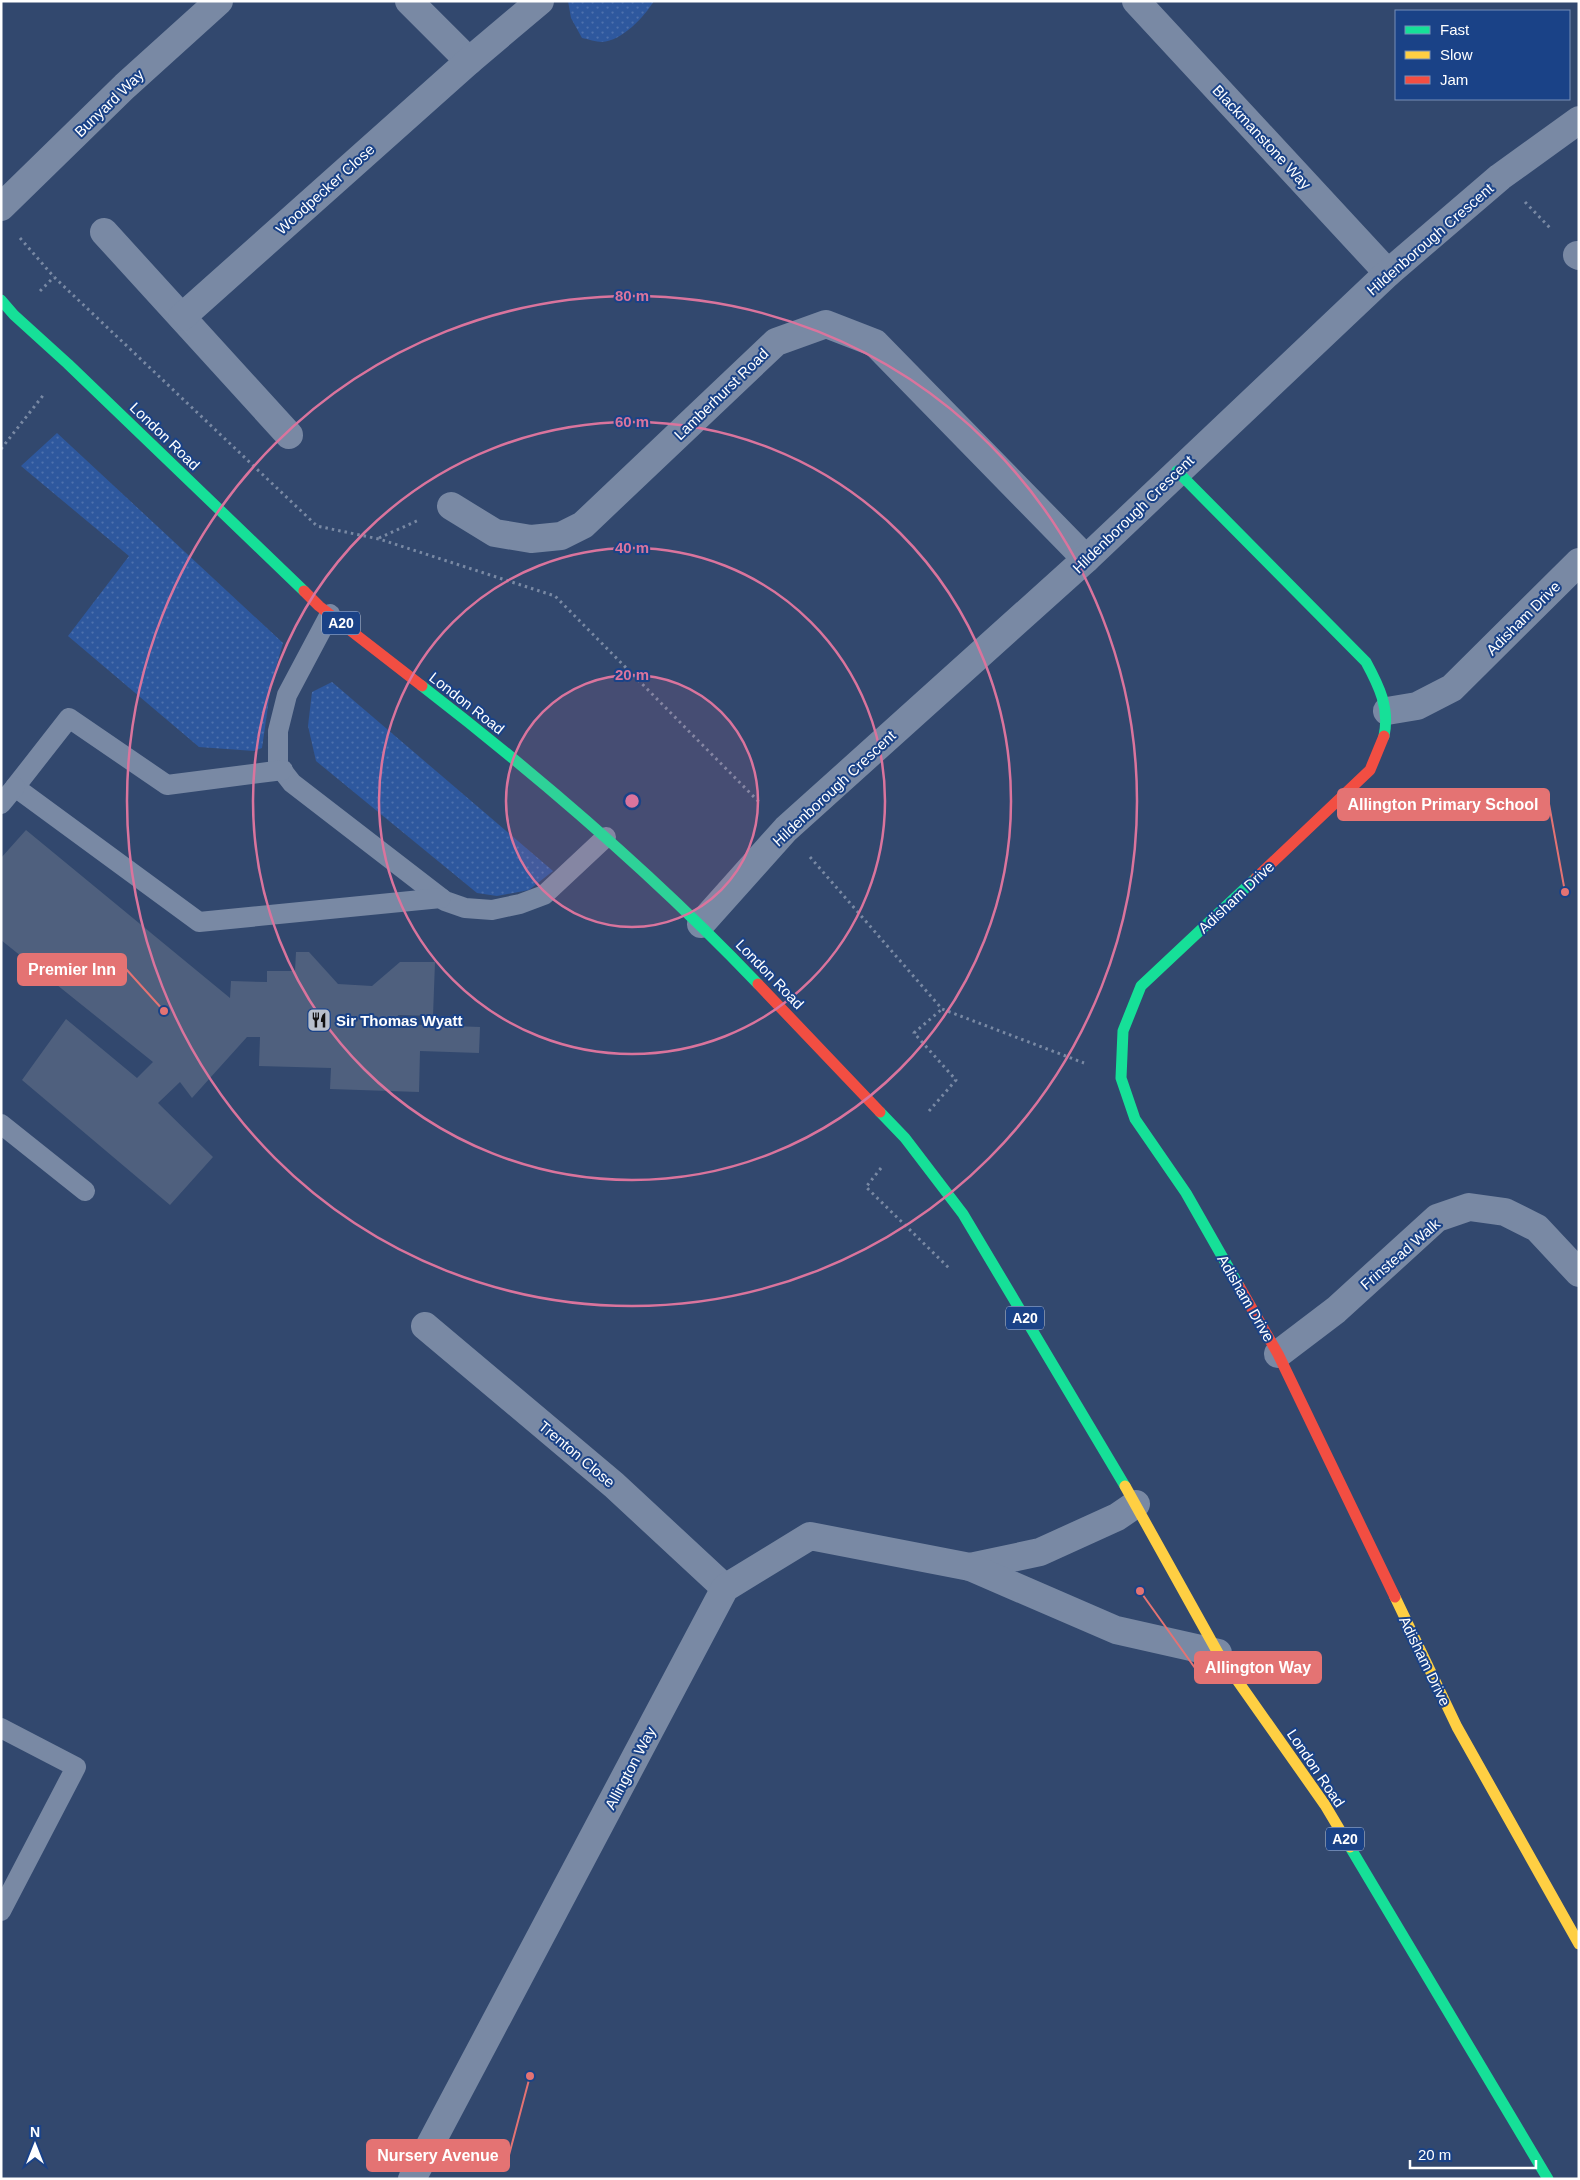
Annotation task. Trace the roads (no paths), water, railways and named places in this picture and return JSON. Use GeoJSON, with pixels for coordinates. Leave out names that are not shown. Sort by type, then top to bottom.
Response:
{"type":"FeatureCollection","features":[{"type":"Feature","properties":{"kind":"main road","name":"London Road"},"geometry":{"type":"LineString","coordinates":[[1,300],[14,315],[68,364],[330,614],[462,717],[606,837],[701,924],[905,1138],[963,1214],[1136,1504],[1218,1653],[1325,1806],[1548,2179]]}},
{"type":"Feature","properties":{"kind":"main road","name":"Adisham Drive"},"geometry":{"type":"LineString","coordinates":[[1177,471],[1366,662],[1380,687],[1387,711],[1383,744],[1370,770],[1141,986],[1123,1031],[1121,1078],[1135,1119],[1186,1194],[1278,1354],[1457,1728],[1579,1944]]}},
{"type":"Feature","properties":{"kind":"street","name":"Bunyard Way"},"geometry":{"type":"LineString","coordinates":[[1,207],[125,86],[219,1]]}},
{"type":"Feature","properties":{"kind":"street"},"geometry":{"type":"LineString","coordinates":[[409,1],[469,61]]}},
{"type":"Feature","properties":{"kind":"street","name":"Woodpecker Close"},"geometry":{"type":"LineString","coordinates":[[182,316],[469,61],[540,1]]}},
{"type":"Feature","properties":{"kind":"street","name":"Blackmanstone Way"},"geometry":{"type":"LineString","coordinates":[[1136,1],[1388,273]]}},
{"type":"Feature","properties":{"kind":"street","name":"Hildenborough Crescent"},"geometry":{"type":"LineString","coordinates":[[701,924],[786,830],[1086,559],[1388,273],[1500,177],[1579,120]]}},
{"type":"Feature","properties":{"kind":"street"},"geometry":{"type":"LineString","coordinates":[[104,232],[289,435]]}},
{"type":"Feature","properties":{"kind":"street","name":"Lamberhurst Road"},"geometry":{"type":"LineString","coordinates":[[451,506],[495,533],[531,539],[560,536],[583,525],[776,342],[826,324],[875,342],[1086,559]]}},
{"type":"Feature","properties":{"kind":"street","name":"Adisham Drive"},"geometry":{"type":"LineString","coordinates":[[1387,711],[1417,706],[1452,688],[1579,562]]}},
{"type":"Feature","properties":{"kind":"street","name":"Frinstead Walk"},"geometry":{"type":"LineString","coordinates":[[1278,1354],[1336,1310],[1437,1218],[1469,1207],[1505,1212],[1536,1228],[1579,1273]]}},
{"type":"Feature","properties":{"kind":"street","name":"Trenton Close"},"geometry":{"type":"LineString","coordinates":[[425,1326],[614,1485],[725,1588]]}},
{"type":"Feature","properties":{"kind":"street"},"geometry":{"type":"LineString","coordinates":[[970,1567],[1040,1552],[1117,1517],[1136,1504]]}},
{"type":"Feature","properties":{"kind":"street"},"geometry":{"type":"LineString","coordinates":[[725,1588],[810,1536],[970,1567],[1116,1630],[1218,1653]]}},
{"type":"Feature","properties":{"kind":"street","name":"Allington Way"},"geometry":{"type":"LineString","coordinates":[[412,2179],[725,1588]]}},
{"type":"Feature","properties":{"kind":"lane"},"geometry":{"type":"LineString","coordinates":[[330,614],[287,695],[278,731],[278,765],[292,783],[441,898],[464,908],[492,910],[520,904],[544,895],[606,837]]}},
{"type":"Feature","properties":{"kind":"lane"},"geometry":{"type":"LineString","coordinates":[[1,804],[69,718],[167,784],[282,770]]}},
{"type":"Feature","properties":{"kind":"lane"},"geometry":{"type":"LineString","coordinates":[[15,787],[199,922],[441,898]]}},
{"type":"Feature","properties":{"kind":"lane"},"geometry":{"type":"LineString","coordinates":[[1,1124],[85,1191]]}},
{"type":"Feature","properties":{"kind":"lane"},"geometry":{"type":"LineString","coordinates":[[1,1728],[76,1767],[1,1911]]}},
{"type":"Feature","properties":{"kind":"place","name":"Allington Primary School"},"geometry":{"type":"Point","coordinates":[1565,892]}},
{"type":"Feature","properties":{"kind":"place","name":"Premier Inn"},"geometry":{"type":"Point","coordinates":[164,1011]}},
{"type":"Feature","properties":{"kind":"place","name":"Sir Thomas Wyatt"},"geometry":{"type":"Point","coordinates":[319,1020]}},
{"type":"Feature","properties":{"kind":"place","name":"Allington Way"},"geometry":{"type":"Point","coordinates":[1140,1591]}},
{"type":"Feature","properties":{"kind":"place","name":"Nursery Avenue"},"geometry":{"type":"Point","coordinates":[530,2076]}}]}
